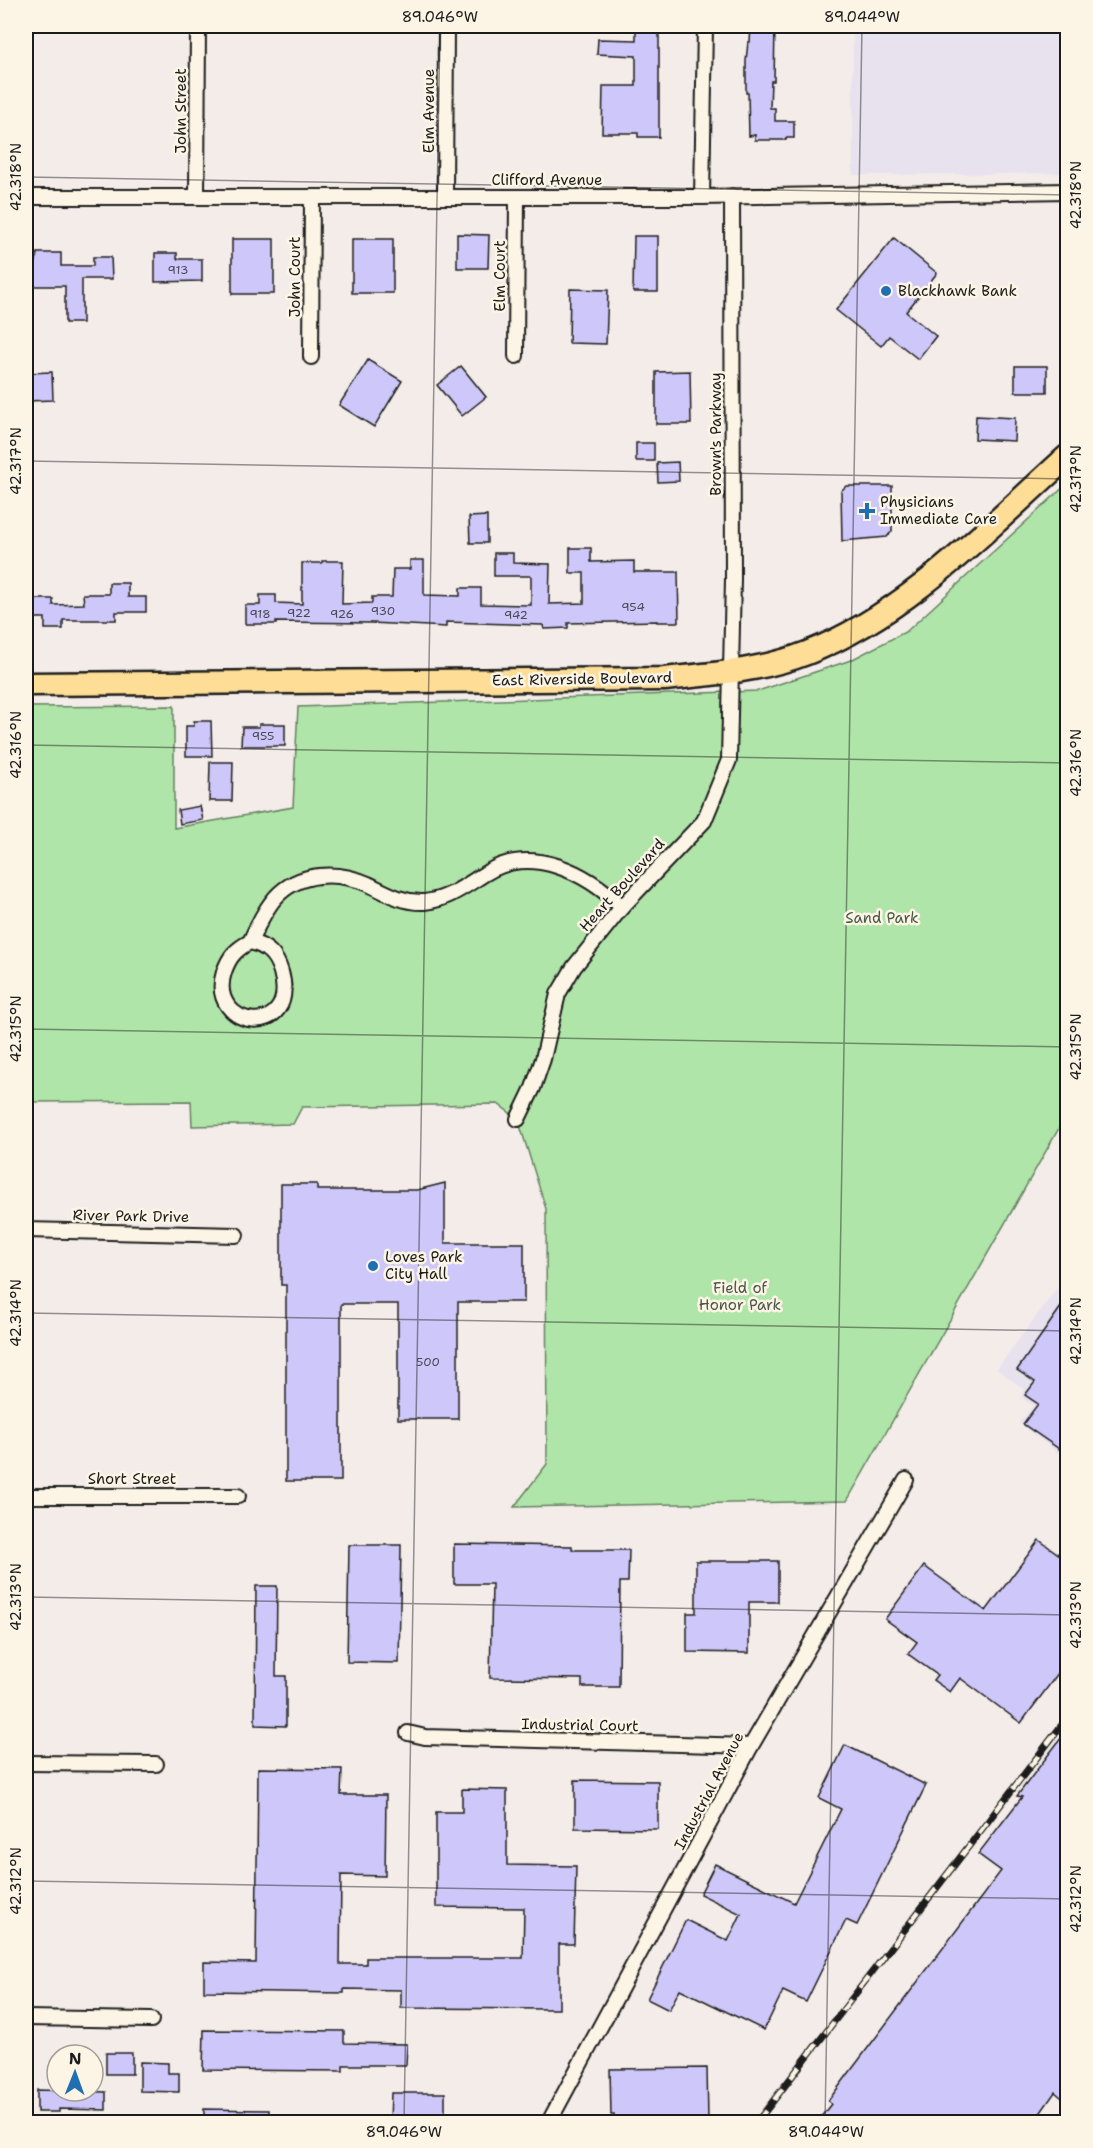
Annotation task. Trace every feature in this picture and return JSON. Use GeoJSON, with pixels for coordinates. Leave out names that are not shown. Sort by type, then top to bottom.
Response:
{"type":"FeatureCollection","features":[{"type":"Feature","properties":{"kind":"main road","name":"East Riverside Boulevard"},"geometry":{"type":"LineString","coordinates":[[26,684],[664,679],[732,672],[773,664],[807,654],[857,630],[897,604],[961,552],[1068,456]]}},
{"type":"Feature","properties":{"kind":"street","name":"John Street"},"geometry":{"type":"LineString","coordinates":[[197,196],[198,26]]}},
{"type":"Feature","properties":{"kind":"street","name":"Elm Avenue"},"geometry":{"type":"LineString","coordinates":[[445,197],[446,26]]}},
{"type":"Feature","properties":{"kind":"street"},"geometry":{"type":"LineString","coordinates":[[702,197],[705,26]]}},
{"type":"Feature","properties":{"kind":"street","name":"Clifford Avenue"},"geometry":{"type":"LineString","coordinates":[[26,197],[702,197],[1068,191]]}},
{"type":"Feature","properties":{"kind":"street","name":"Brown's Parkway"},"geometry":{"type":"LineString","coordinates":[[732,196],[732,672]]}},
{"type":"Feature","properties":{"kind":"street","name":"John Court"},"geometry":{"type":"LineString","coordinates":[[311,357],[312,197]]}},
{"type":"Feature","properties":{"kind":"street","name":"Elm Court"},"geometry":{"type":"LineString","coordinates":[[516,356],[517,197]]}},
{"type":"Feature","properties":{"kind":"street","name":"Heart Boulevard"},"geometry":{"type":"LineString","coordinates":[[518,1119],[533,1088],[543,1059],[558,994],[574,967],[621,907],[704,821],[729,760],[732,672]]}},
{"type":"Feature","properties":{"kind":"street"},"geometry":{"type":"LineString","coordinates":[[250,942],[263,945],[273,955],[280,968],[283,982],[284,996],[280,1007],[273,1015],[262,1020],[240,1017],[228,1007],[221,986],[226,966],[239,948],[250,942],[262,916],[276,897],[290,885],[310,878],[327,875],[346,876],[405,901],[424,902],[443,898],[503,864],[520,861],[537,862],[561,867],[582,877],[605,891],[621,907]]}},
{"type":"Feature","properties":{"kind":"street","name":"River Park Drive"},"geometry":{"type":"LineString","coordinates":[[26,1230],[236,1235]]}},
{"type":"Feature","properties":{"kind":"street","name":"Industrial Avenue"},"geometry":{"type":"LineString","coordinates":[[549,2122],[751,1746],[906,1480]]}},
{"type":"Feature","properties":{"kind":"street","name":"Short Street"},"geometry":{"type":"LineString","coordinates":[[26,1496],[238,1496]]}},
{"type":"Feature","properties":{"kind":"street","name":"Industrial Court"},"geometry":{"type":"LineString","coordinates":[[408,1733],[425,1737],[751,1746]]}},
{"type":"Feature","properties":{"kind":"street"},"geometry":{"type":"LineString","coordinates":[[26,1763],[156,1764]]}},
{"type":"Feature","properties":{"kind":"street"},"geometry":{"type":"LineString","coordinates":[[26,2018],[151,2020]]}},
{"type":"Feature","properties":{"kind":"shaded area"},"geometry":{"type":"Polygon","coordinates":[[[853,26],[1067,26],[1067,173],[853,175],[853,26]]]}},
{"type":"Feature","properties":{"kind":"shaded area"},"geometry":{"type":"Polygon","coordinates":[[[1067,1275],[1067,1460],[1019,1423],[1033,1406],[1021,1397],[1024,1389],[997,1369],[1067,1275]]]}},
{"type":"Feature","properties":{"kind":"green space","name":"Field of Honor Park"},"geometry":{"type":"Polygon","coordinates":[[[1067,484],[1067,1114],[847,1501],[514,1507],[547,1464],[546,1209],[518,1119],[498,1104],[302,1107],[293,1124],[192,1126],[191,1101],[26,1102],[26,707],[174,706],[174,828],[293,807],[298,707],[758,691],[851,660],[907,631],[1067,484]]]}},
{"type":"Feature","properties":{"kind":"building"},"geometry":{"type":"Polygon","coordinates":[[[636,26],[659,26],[659,137],[638,137],[638,133],[602,133],[603,86],[636,86],[636,56],[597,54],[598,39],[636,40],[636,26]]]}},
{"type":"Feature","properties":{"kind":"building"},"geometry":{"type":"Polygon","coordinates":[[[751,26],[775,26],[774,81],[771,81],[770,108],[775,108],[775,121],[794,121],[794,138],[755,140],[755,135],[749,136],[746,61],[751,26]]]}},
{"type":"Feature","properties":{"kind":"building"},"geometry":{"type":"Polygon","coordinates":[[[457,234],[489,235],[488,268],[457,268],[457,234]]]}},
{"type":"Feature","properties":{"kind":"building"},"geometry":{"type":"Polygon","coordinates":[[[634,236],[658,236],[658,292],[633,292],[634,236]]]}},
{"type":"Feature","properties":{"kind":"building","name":"Blackhawk Bank"},"geometry":{"type":"Polygon","coordinates":[[[894,238],[937,273],[906,312],[936,336],[918,359],[889,336],[881,346],[836,310],[894,238]]]}},
{"type":"Feature","properties":{"kind":"building"},"geometry":{"type":"Polygon","coordinates":[[[232,239],[274,239],[274,294],[232,294],[232,239]]]}},
{"type":"Feature","properties":{"kind":"building"},"geometry":{"type":"Polygon","coordinates":[[[352,239],[393,239],[393,293],[352,293],[352,239]]]}},
{"type":"Feature","properties":{"kind":"building"},"geometry":{"type":"Polygon","coordinates":[[[37,253],[61,253],[61,266],[93,266],[93,257],[111,257],[112,279],[82,279],[82,323],[65,323],[65,286],[26,286],[26,262],[36,262],[37,253]]]}},
{"type":"Feature","properties":{"kind":"building"},"geometry":{"type":"Polygon","coordinates":[[[155,253],[177,253],[177,259],[202,259],[202,281],[155,282],[155,253]]]}},
{"type":"Feature","properties":{"kind":"building"},"geometry":{"type":"Polygon","coordinates":[[[570,289],[608,290],[606,344],[569,343],[570,289]]]}},
{"type":"Feature","properties":{"kind":"building"},"geometry":{"type":"Polygon","coordinates":[[[368,360],[402,381],[374,427],[339,405],[368,360]]]}},
{"type":"Feature","properties":{"kind":"building"},"geometry":{"type":"Polygon","coordinates":[[[461,366],[486,397],[462,416],[437,385],[461,366]]]}},
{"type":"Feature","properties":{"kind":"building"},"geometry":{"type":"Polygon","coordinates":[[[1015,366],[1047,366],[1047,392],[1015,392],[1015,366]]]}},
{"type":"Feature","properties":{"kind":"building"},"geometry":{"type":"Polygon","coordinates":[[[690,371],[691,424],[656,424],[656,372],[690,371]]]}},
{"type":"Feature","properties":{"kind":"building"},"geometry":{"type":"Polygon","coordinates":[[[52,372],[53,400],[26,401],[26,373],[52,372]]]}},
{"type":"Feature","properties":{"kind":"building"},"geometry":{"type":"Polygon","coordinates":[[[976,416],[1015,418],[1014,441],[975,439],[976,416]]]}},
{"type":"Feature","properties":{"kind":"building"},"geometry":{"type":"Polygon","coordinates":[[[636,443],[654,443],[654,461],[636,461],[636,443]]]}},
{"type":"Feature","properties":{"kind":"building"},"geometry":{"type":"Polygon","coordinates":[[[678,462],[679,481],[658,482],[657,463],[678,462]]]}},
{"type":"Feature","properties":{"kind":"building","name":"Physicians Immediate Care"},"geometry":{"type":"Polygon","coordinates":[[[846,486],[892,486],[892,531],[887,537],[842,541],[841,491],[846,486]]]}},
{"type":"Feature","properties":{"kind":"building"},"geometry":{"type":"Polygon","coordinates":[[[487,516],[487,543],[470,543],[469,517],[487,516]]]}},
{"type":"Feature","properties":{"kind":"building"},"geometry":{"type":"Polygon","coordinates":[[[570,548],[591,548],[591,562],[634,561],[634,572],[678,572],[679,622],[568,623],[568,628],[544,629],[543,625],[446,622],[446,627],[372,623],[245,624],[245,605],[260,605],[260,595],[276,595],[276,603],[302,604],[302,563],[322,563],[322,561],[343,561],[342,604],[372,603],[372,597],[392,597],[393,569],[410,569],[410,560],[424,560],[424,595],[460,596],[460,588],[481,588],[481,604],[531,605],[531,576],[494,576],[494,553],[513,553],[513,563],[550,564],[549,604],[584,603],[584,573],[570,573],[570,548]]]}},
{"type":"Feature","properties":{"kind":"building"},"geometry":{"type":"Polygon","coordinates":[[[109,583],[128,583],[128,597],[146,597],[146,612],[116,612],[116,620],[63,620],[63,629],[45,629],[45,618],[26,618],[26,606],[33,606],[33,599],[53,599],[53,605],[84,604],[83,594],[109,594],[109,583]]]}},
{"type":"Feature","properties":{"kind":"building"},"geometry":{"type":"Polygon","coordinates":[[[194,721],[211,721],[212,756],[186,756],[186,726],[194,726],[194,721]]]}},
{"type":"Feature","properties":{"kind":"building"},"geometry":{"type":"Polygon","coordinates":[[[259,724],[285,724],[285,746],[241,746],[242,727],[259,727],[259,724]]]}},
{"type":"Feature","properties":{"kind":"building"},"geometry":{"type":"Polygon","coordinates":[[[210,762],[233,762],[232,801],[209,801],[210,762]]]}},
{"type":"Feature","properties":{"kind":"building"},"geometry":{"type":"Polygon","coordinates":[[[200,806],[203,820],[180,824],[178,810],[200,806]]]}},
{"type":"Feature","properties":{"kind":"building"},"geometry":{"type":"Polygon","coordinates":[[[445,1183],[445,1243],[524,1243],[524,1302],[458,1302],[458,1419],[398,1419],[398,1304],[341,1304],[341,1481],[286,1481],[286,1285],[281,1285],[281,1184],[317,1184],[317,1190],[417,1190],[445,1183]]]}},
{"type":"Feature","properties":{"kind":"building"},"geometry":{"type":"Polygon","coordinates":[[[1068,1297],[1068,1455],[1023,1424],[1038,1404],[1025,1395],[1035,1382],[1017,1370],[1068,1297]]]}},
{"type":"Feature","properties":{"kind":"building"},"geometry":{"type":"Polygon","coordinates":[[[1039,1540],[1068,1561],[1068,1660],[1021,1723],[960,1678],[950,1692],[933,1680],[937,1675],[908,1654],[917,1642],[885,1619],[924,1566],[986,1611],[1039,1540]]]}},
{"type":"Feature","properties":{"kind":"building"},"geometry":{"type":"Polygon","coordinates":[[[454,1544],[572,1546],[572,1550],[629,1550],[628,1582],[620,1582],[619,1687],[582,1687],[582,1679],[490,1678],[492,1584],[454,1584],[454,1544]]]}},
{"type":"Feature","properties":{"kind":"building"},"geometry":{"type":"Polygon","coordinates":[[[349,1545],[401,1545],[399,1663],[347,1662],[349,1545]]]}},
{"type":"Feature","properties":{"kind":"building"},"geometry":{"type":"Polygon","coordinates":[[[696,1561],[778,1561],[778,1602],[749,1602],[749,1653],[687,1652],[687,1613],[696,1613],[696,1561]]]}},
{"type":"Feature","properties":{"kind":"building"},"geometry":{"type":"Polygon","coordinates":[[[256,1586],[277,1586],[276,1676],[286,1676],[286,1726],[255,1725],[256,1586]]]}},
{"type":"Feature","properties":{"kind":"building"},"geometry":{"type":"Polygon","coordinates":[[[1068,1729],[1068,2103],[1055,2092],[1034,2122],[817,2122],[831,2104],[828,2101],[1001,1871],[978,1854],[1022,1797],[1017,1796],[1068,1729]]]}},
{"type":"Feature","properties":{"kind":"building"},"geometry":{"type":"Polygon","coordinates":[[[845,1745],[926,1785],[857,1925],[846,1920],[806,2002],[783,1991],[764,2030],[680,1989],[669,2010],[647,1999],[686,1920],[728,1941],[741,1914],[700,1894],[715,1864],[794,1903],[841,1809],[819,1798],[845,1745]]]}},
{"type":"Feature","properties":{"kind":"building"},"geometry":{"type":"Polygon","coordinates":[[[258,1768],[342,1769],[341,1795],[386,1795],[385,1876],[341,1875],[340,1964],[366,1964],[366,1958],[523,1958],[524,1908],[436,1907],[436,1812],[462,1812],[462,1789],[507,1790],[507,1865],[576,1866],[574,1944],[559,1944],[559,2009],[401,2008],[401,1990],[344,1989],[344,1993],[204,1991],[204,1962],[256,1963],[258,1768]]]}},
{"type":"Feature","properties":{"kind":"building"},"geometry":{"type":"Polygon","coordinates":[[[575,1780],[658,1781],[658,1829],[575,1828],[575,1780]]]}},
{"type":"Feature","properties":{"kind":"building"},"geometry":{"type":"Polygon","coordinates":[[[204,2030],[344,2031],[344,2043],[407,2044],[406,2065],[343,2065],[343,2071],[203,2070],[204,2030]]]}},
{"type":"Feature","properties":{"kind":"building"},"geometry":{"type":"Polygon","coordinates":[[[106,2053],[132,2053],[132,2074],[106,2074],[106,2053]]]}},
{"type":"Feature","properties":{"kind":"building"},"geometry":{"type":"Polygon","coordinates":[[[140,2062],[168,2063],[168,2073],[179,2073],[179,2092],[140,2091],[140,2062]]]}},
{"type":"Feature","properties":{"kind":"building"},"geometry":{"type":"Polygon","coordinates":[[[707,2068],[708,2120],[614,2122],[614,2115],[611,2115],[610,2069],[707,2068]]]}},
{"type":"Feature","properties":{"kind":"building"},"geometry":{"type":"Polygon","coordinates":[[[37,2090],[45,2090],[45,2103],[105,2103],[106,2092],[106,2110],[59,2109],[59,2112],[37,2112],[37,2090]]]}},
{"type":"Feature","properties":{"kind":"building"},"geometry":{"type":"Polygon","coordinates":[[[391,2093],[445,2093],[445,2122],[390,2122],[391,2093]]]}},
{"type":"Feature","properties":{"kind":"building"},"geometry":{"type":"Polygon","coordinates":[[[204,2109],[269,2110],[269,2122],[204,2122],[204,2109]]]}},
{"type":"Feature","properties":{"kind":"railway"},"geometry":{"type":"LineString","coordinates":[[757,2122],[1068,1717]]}},
{"type":"Feature","properties":{"kind":"place","name":"Blackhawk Bank"},"geometry":{"type":"Point","coordinates":[886,291]}},
{"type":"Feature","properties":{"kind":"place","name":"Physicians Immediate Care"},"geometry":{"type":"Point","coordinates":[867,511]}},
{"type":"Feature","properties":{"kind":"place","name":"Loves Park City Hall"},"geometry":{"type":"Point","coordinates":[373,1266]}},
{"type":"Feature","properties":{"kind":"park label","name":"Sand Park"},"geometry":{"type":"Point","coordinates":[882,918]}}]}
